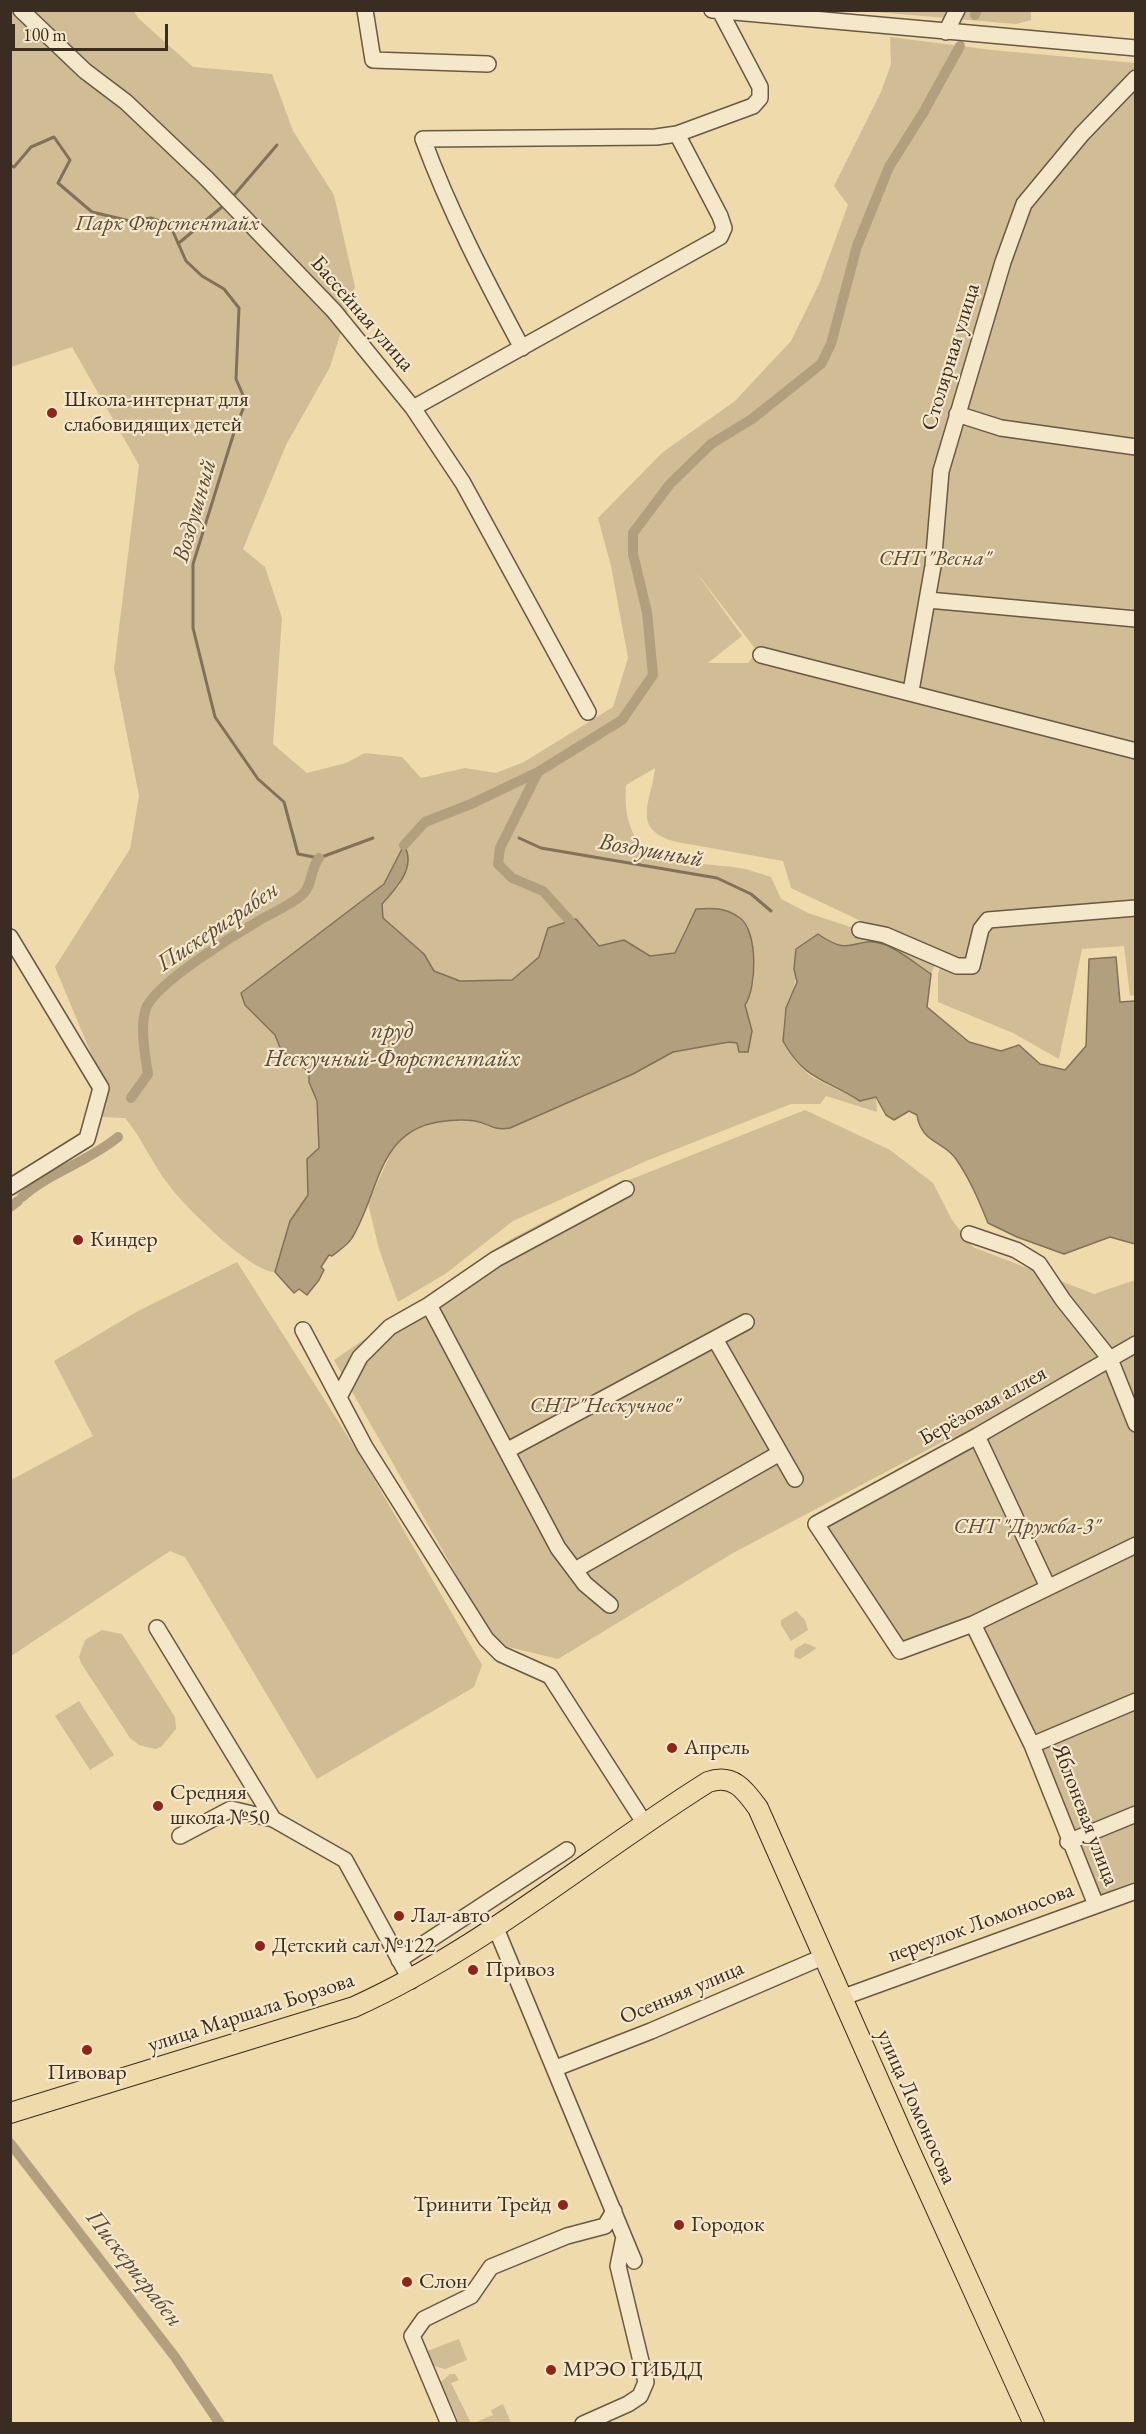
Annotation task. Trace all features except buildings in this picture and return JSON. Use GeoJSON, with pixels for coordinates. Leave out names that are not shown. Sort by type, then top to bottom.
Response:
{"type":"FeatureCollection","features":[{"type":"Feature","properties":{"kind":"main road","name":"улица Маршала Борзова"},"geometry":{"type":"LineString","coordinates":[[10,2113],[211,2053],[297,2022],[354,2007],[411,1981],[708,1782],[718,1779],[742,1785],[758,1808]]}},
{"type":"Feature","properties":{"kind":"main road","name":"улица Ломоносова"},"geometry":{"type":"LineString","coordinates":[[758,1808],[1034,2424]]}},
{"type":"Feature","properties":{"kind":"street","name":"Бассейная улица"},"geometry":{"type":"LineString","coordinates":[[21,10],[85,71],[126,102],[206,178],[334,311],[413,408],[463,483],[588,712]]}},
{"type":"Feature","properties":{"kind":"street"},"geometry":{"type":"LineString","coordinates":[[365,10],[374,60],[488,64]]}},
{"type":"Feature","properties":{"kind":"street"},"geometry":{"type":"LineString","coordinates":[[712,10],[1136,48]]}},
{"type":"Feature","properties":{"kind":"street"},"geometry":{"type":"LineString","coordinates":[[946,32],[957,10]]}},
{"type":"Feature","properties":{"kind":"street"},"geometry":{"type":"LineString","coordinates":[[522,348],[468,248],[445,197],[423,138],[656,137],[677,134],[753,105],[760,98],[760,87],[720,11]]}},
{"type":"Feature","properties":{"kind":"street","name":"Столярная улица"},"geometry":{"type":"LineString","coordinates":[[911,692],[928,600],[941,471],[1003,262],[1024,204],[1082,134],[1136,78]]}},
{"type":"Feature","properties":{"kind":"street"},"geometry":{"type":"LineString","coordinates":[[413,408],[720,237],[724,228],[720,216],[677,134]]}},
{"type":"Feature","properties":{"kind":"street"},"geometry":{"type":"LineString","coordinates":[[957,414],[1001,428],[1136,447]]}},
{"type":"Feature","properties":{"kind":"street"},"geometry":{"type":"LineString","coordinates":[[928,600],[1136,619]]}},
{"type":"Feature","properties":{"kind":"street"},"geometry":{"type":"LineString","coordinates":[[761,655],[1136,751]]}},
{"type":"Feature","properties":{"kind":"street"},"geometry":{"type":"LineString","coordinates":[[860,930],[885,935],[957,966],[972,966],[981,929],[988,920],[1136,908]]}},
{"type":"Feature","properties":{"kind":"street"},"geometry":{"type":"LineString","coordinates":[[10,937],[101,1088],[87,1138],[10,1187]]}},
{"type":"Feature","properties":{"kind":"street"},"geometry":{"type":"LineString","coordinates":[[339,1396],[360,1357],[390,1328],[429,1305],[506,1253],[626,1189]]}},
{"type":"Feature","properties":{"kind":"street"},"geometry":{"type":"LineString","coordinates":[[969,1233],[1016,1251],[1039,1264],[1063,1300],[1110,1359],[1136,1424]]}},
{"type":"Feature","properties":{"kind":"street"},"geometry":{"type":"LineString","coordinates":[[429,1305],[558,1548],[585,1584],[610,1605]]}},
{"type":"Feature","properties":{"kind":"street"},"geometry":{"type":"LineString","coordinates":[[508,1450],[746,1322]]}},
{"type":"Feature","properties":{"kind":"street"},"geometry":{"type":"LineString","coordinates":[[303,1330],[371,1457],[486,1640],[501,1654],[550,1676],[645,1824]]}},
{"type":"Feature","properties":{"kind":"street"},"geometry":{"type":"LineString","coordinates":[[714,1339],[795,1479]]}},
{"type":"Feature","properties":{"kind":"street","name":"Берёзовая аллея"},"geometry":{"type":"LineString","coordinates":[[973,1624],[900,1651],[816,1524],[977,1436],[1136,1344]]}},
{"type":"Feature","properties":{"kind":"street"},"geometry":{"type":"LineString","coordinates":[[977,1436],[1048,1587]]}},
{"type":"Feature","properties":{"kind":"street"},"geometry":{"type":"LineString","coordinates":[[575,1570],[780,1453]]}},
{"type":"Feature","properties":{"kind":"street"},"geometry":{"type":"LineString","coordinates":[[1032,1745],[973,1624],[1136,1545]]}},
{"type":"Feature","properties":{"kind":"street"},"geometry":{"type":"LineString","coordinates":[[157,1628],[273,1819]]}},
{"type":"Feature","properties":{"kind":"street","name":"Яблоневая улица"},"geometry":{"type":"LineString","coordinates":[[1096,1905],[1068,1842],[1032,1745],[1136,1701]]}},
{"type":"Feature","properties":{"kind":"street"},"geometry":{"type":"LineString","coordinates":[[180,1836],[231,1809],[273,1819],[345,1860],[411,1981]]}},
{"type":"Feature","properties":{"kind":"street"},"geometry":{"type":"LineString","coordinates":[[1068,1842],[1136,1814]]}},
{"type":"Feature","properties":{"kind":"street"},"geometry":{"type":"LineString","coordinates":[[399,1960],[567,1850]]}},
{"type":"Feature","properties":{"kind":"street","name":"переулок Ломоносова"},"geometry":{"type":"LineString","coordinates":[[842,1998],[1136,1891]]}},
{"type":"Feature","properties":{"kind":"street"},"geometry":{"type":"LineString","coordinates":[[495,1926],[556,2068],[634,2261]]}},
{"type":"Feature","properties":{"kind":"street","name":"Осенняя улица"},"geometry":{"type":"LineString","coordinates":[[556,2068],[651,2031],[825,1956]]}},
{"type":"Feature","properties":{"kind":"street"},"geometry":{"type":"LineString","coordinates":[[449,2424],[412,2336],[424,2319],[471,2296],[491,2267],[558,2239],[605,2226],[614,2211]]}},
{"type":"Feature","properties":{"kind":"street"},"geometry":{"type":"LineString","coordinates":[[583,2424],[628,2404],[640,2396],[646,2382],[618,2266],[624,2237]]}},
{"type":"Feature","properties":{"kind":"green space"},"geometry":{"type":"Polygon","coordinates":[[[11,11],[134,11],[138,18],[193,67],[272,74],[293,131],[334,195],[355,287],[330,367],[286,445],[243,549],[265,567],[282,618],[273,744],[307,773],[346,763],[365,753],[402,757],[421,778],[465,768],[496,773],[524,762],[613,707],[628,658],[611,566],[598,518],[663,452],[735,401],[791,341],[819,284],[848,205],[834,186],[881,92],[891,64],[890,37],[992,50],[1135,63],[1135,995],[1130,996],[1124,946],[1082,949],[1059,1059],[1013,1033],[938,1002],[938,974],[944,956],[911,938],[863,922],[791,888],[783,861],[677,842],[662,837],[653,830],[648,822],[647,813],[655,768],[626,785],[627,813],[632,831],[636,839],[649,852],[692,863],[740,868],[771,877],[781,899],[808,913],[884,938],[936,962],[931,974],[889,946],[873,942],[839,945],[818,934],[794,969],[794,985],[786,1009],[783,1035],[789,1052],[808,1074],[823,1083],[859,1101],[876,1097],[877,1112],[826,1096],[820,1104],[791,1104],[646,1161],[513,1221],[445,1274],[398,1302],[379,1249],[368,1203],[391,1153],[407,1132],[436,1122],[455,1120],[474,1121],[490,1127],[585,1096],[673,1052],[723,1043],[748,1043],[752,1031],[745,1005],[752,990],[754,973],[751,938],[687,925],[675,953],[650,956],[624,940],[599,946],[576,919],[548,928],[539,957],[512,980],[460,981],[434,971],[424,954],[383,918],[382,904],[400,885],[404,846],[384,884],[241,993],[245,1005],[275,1035],[281,1050],[309,1073],[320,1130],[319,1148],[307,1159],[308,1195],[290,1221],[275,1272],[264,1269],[234,1250],[176,1194],[125,1118],[102,1117],[105,1087],[55,967],[130,849],[139,796],[114,669],[139,465],[72,347],[11,367],[11,11]],[[693,568],[742,636],[708,663],[748,663],[757,651],[693,568]]]}},
{"type":"Feature","properties":{"kind":"green space"},"geometry":{"type":"Polygon","coordinates":[[[864,11],[1031,11],[1031,20],[1016,24],[864,11]]]}},
{"type":"Feature","properties":{"kind":"green space"},"geometry":{"type":"Polygon","coordinates":[[[805,1110],[890,1150],[933,1183],[952,1220],[973,1247],[1094,1294],[1135,1280],[1135,1881],[1095,1897],[971,1619],[903,1647],[823,1520],[953,1448],[946,1440],[733,1553],[558,1659],[496,1644],[334,1360],[511,1239],[604,1190],[805,1110]]]}},
{"type":"Feature","properties":{"kind":"green space"},"geometry":{"type":"Polygon","coordinates":[[[237,1262],[364,1462],[482,1665],[474,1687],[317,1779],[185,1557],[170,1551],[11,1656],[11,1480],[93,1436],[54,1361],[138,1311],[237,1262]]]}},
{"type":"Feature","properties":{"kind":"green space"},"geometry":{"type":"Polygon","coordinates":[[[796,1611],[805,1620],[808,1630],[791,1641],[781,1625],[781,1620],[796,1611]]]}},
{"type":"Feature","properties":{"kind":"green space"},"geometry":{"type":"Polygon","coordinates":[[[102,1630],[122,1634],[175,1717],[176,1729],[161,1747],[155,1749],[139,1745],[130,1738],[81,1663],[79,1657],[85,1640],[102,1630]]]}},
{"type":"Feature","properties":{"kind":"green space"},"geometry":{"type":"Polygon","coordinates":[[[805,1643],[817,1648],[800,1659],[794,1657],[795,1649],[805,1643]]]}},
{"type":"Feature","properties":{"kind":"green space"},"geometry":{"type":"Polygon","coordinates":[[[79,1701],[114,1755],[90,1770],[55,1716],[79,1701]]]}},
{"type":"Feature","properties":{"kind":"green space"},"geometry":{"type":"Polygon","coordinates":[[[459,2339],[467,2360],[445,2369],[434,2366],[427,2351],[459,2339]]]}},
{"type":"Feature","properties":{"kind":"green space"},"geometry":{"type":"Polygon","coordinates":[[[450,2374],[455,2374],[459,2380],[451,2383],[471,2423],[459,2423],[441,2382],[450,2374]]]}},
{"type":"Feature","properties":{"kind":"green space"},"geometry":{"type":"Polygon","coordinates":[[[503,2404],[511,2423],[474,2423],[493,2415],[491,2410],[503,2404]]]}},
{"type":"Feature","properties":{"kind":"water","name":"пруд Нескучный-Фюрстентайх"},"geometry":{"type":"Polygon","coordinates":[[[404,845],[408,861],[406,869],[399,885],[382,904],[383,918],[424,954],[434,971],[460,981],[512,980],[539,957],[548,928],[576,919],[599,946],[624,940],[650,956],[675,953],[696,909],[718,909],[734,914],[746,925],[753,947],[752,986],[745,1005],[752,1031],[748,1052],[739,1052],[737,1043],[729,1042],[673,1052],[633,1074],[510,1128],[499,1129],[475,1121],[452,1120],[418,1128],[403,1138],[391,1151],[350,1241],[332,1256],[329,1255],[321,1267],[324,1270],[319,1280],[307,1295],[299,1289],[294,1293],[275,1272],[290,1221],[308,1195],[307,1159],[319,1148],[317,1101],[309,1082],[309,1072],[281,1050],[275,1035],[245,1005],[241,993],[384,884],[404,845]]]}},
{"type":"Feature","properties":{"kind":"water"},"geometry":{"type":"Polygon","coordinates":[[[818,934],[839,945],[873,942],[895,950],[931,974],[927,1007],[969,1042],[1001,1051],[1019,1045],[1040,1064],[1065,1070],[1086,1046],[1089,959],[1116,957],[1120,1002],[1135,1001],[1135,1244],[1110,1237],[1064,1254],[1017,1237],[988,1223],[974,1190],[956,1159],[923,1131],[917,1115],[909,1111],[894,1120],[886,1115],[876,1097],[860,1101],[799,1064],[783,1041],[786,1008],[797,982],[794,969],[796,949],[818,934]]]}},
{"type":"Feature","properties":{"kind":"waterway"},"geometry":{"type":"LineString","coordinates":[[975,15],[977,10]]}},
{"type":"Feature","properties":{"kind":"waterway"},"geometry":{"type":"LineString","coordinates":[[404,845],[425,822],[471,804],[538,772],[622,720],[653,675],[647,612],[633,554],[633,533],[670,484],[711,444],[752,419],[821,364],[831,344],[857,246],[889,167],[923,113],[960,46]]}},
{"type":"Feature","properties":{"kind":"waterway","name":"Воздушный"},"geometry":{"type":"LineString","coordinates":[[10,165],[14,167],[31,147],[54,137],[70,160],[58,183],[92,212],[130,221],[151,218],[170,225],[186,261],[202,276],[224,289],[239,308],[236,379],[246,402],[236,426],[193,564],[193,628],[215,717],[258,779],[284,802],[298,854],[319,858],[373,838]]}},
{"type":"Feature","properties":{"kind":"waterway"},"geometry":{"type":"LineString","coordinates":[[235,194],[277,145]]}},
{"type":"Feature","properties":{"kind":"waterway"},"geometry":{"type":"LineString","coordinates":[[179,243],[223,206]]}},
{"type":"Feature","properties":{"kind":"waterway"},"geometry":{"type":"LineString","coordinates":[[538,772],[500,848],[498,864],[512,878],[543,891],[570,921]]}},
{"type":"Feature","properties":{"kind":"waterway","name":"Воздушный"},"geometry":{"type":"LineString","coordinates":[[519,838],[541,848],[717,878],[751,894],[771,911]]}},
{"type":"Feature","properties":{"kind":"waterway","name":"Пискериграбен"},"geometry":{"type":"LineString","coordinates":[[131,1098],[148,1074],[143,1039],[143,1021],[147,1006],[166,984],[216,947],[299,898],[306,890],[319,858]]}},
{"type":"Feature","properties":{"kind":"waterway","name":"Пискериграбен"},"geometry":{"type":"LineString","coordinates":[[22,1197],[33,1188],[118,1137]]}},
{"type":"Feature","properties":{"kind":"waterway","name":"Пискериграбен"},"geometry":{"type":"LineString","coordinates":[[10,1207],[18,1201]]}},
{"type":"Feature","properties":{"kind":"waterway","name":"Пискериграбен"},"geometry":{"type":"LineString","coordinates":[[10,2143],[175,2357],[220,2424]]}},
{"type":"Feature","properties":{"kind":"place","name":"Школа-интернат для слабовидящих детей"},"geometry":{"type":"Point","coordinates":[52,413]}},
{"type":"Feature","properties":{"kind":"place","name":"Киндер"},"geometry":{"type":"Point","coordinates":[78,1240]}},
{"type":"Feature","properties":{"kind":"place","name":"Апрель"},"geometry":{"type":"Point","coordinates":[672,1748]}},
{"type":"Feature","properties":{"kind":"place","name":"Средняя школа №50"},"geometry":{"type":"Point","coordinates":[158,1806]}},
{"type":"Feature","properties":{"kind":"place","name":"Лал-авто"},"geometry":{"type":"Point","coordinates":[399,1916]}},
{"type":"Feature","properties":{"kind":"place","name":"Детский сал №122"},"geometry":{"type":"Point","coordinates":[260,1946]}},
{"type":"Feature","properties":{"kind":"place","name":"Привоз"},"geometry":{"type":"Point","coordinates":[473,1970]}},
{"type":"Feature","properties":{"kind":"place","name":"Пивовар"},"geometry":{"type":"Point","coordinates":[87,2050]}},
{"type":"Feature","properties":{"kind":"place","name":"Тринити Трейд"},"geometry":{"type":"Point","coordinates":[563,2205]}},
{"type":"Feature","properties":{"kind":"place","name":"Городок"},"geometry":{"type":"Point","coordinates":[679,2225]}},
{"type":"Feature","properties":{"kind":"place","name":"Слон"},"geometry":{"type":"Point","coordinates":[407,2282]}},
{"type":"Feature","properties":{"kind":"place","name":"МРЭО ГИБДД"},"geometry":{"type":"Point","coordinates":[551,2370]}},
{"type":"Feature","properties":{"kind":"park label","name":"Парк Фюрстентайх"},"geometry":{"type":"Point","coordinates":[167,224]}},
{"type":"Feature","properties":{"kind":"park label","name":"СНТ \"Весна\""},"geometry":{"type":"Point","coordinates":[935,559]}},
{"type":"Feature","properties":{"kind":"park label","name":"СНТ \"Нескучное\""},"geometry":{"type":"Point","coordinates":[605,1406]}},
{"type":"Feature","properties":{"kind":"park label","name":"СНТ \"Дружба-3\""},"geometry":{"type":"Point","coordinates":[1027,1527]}}]}
